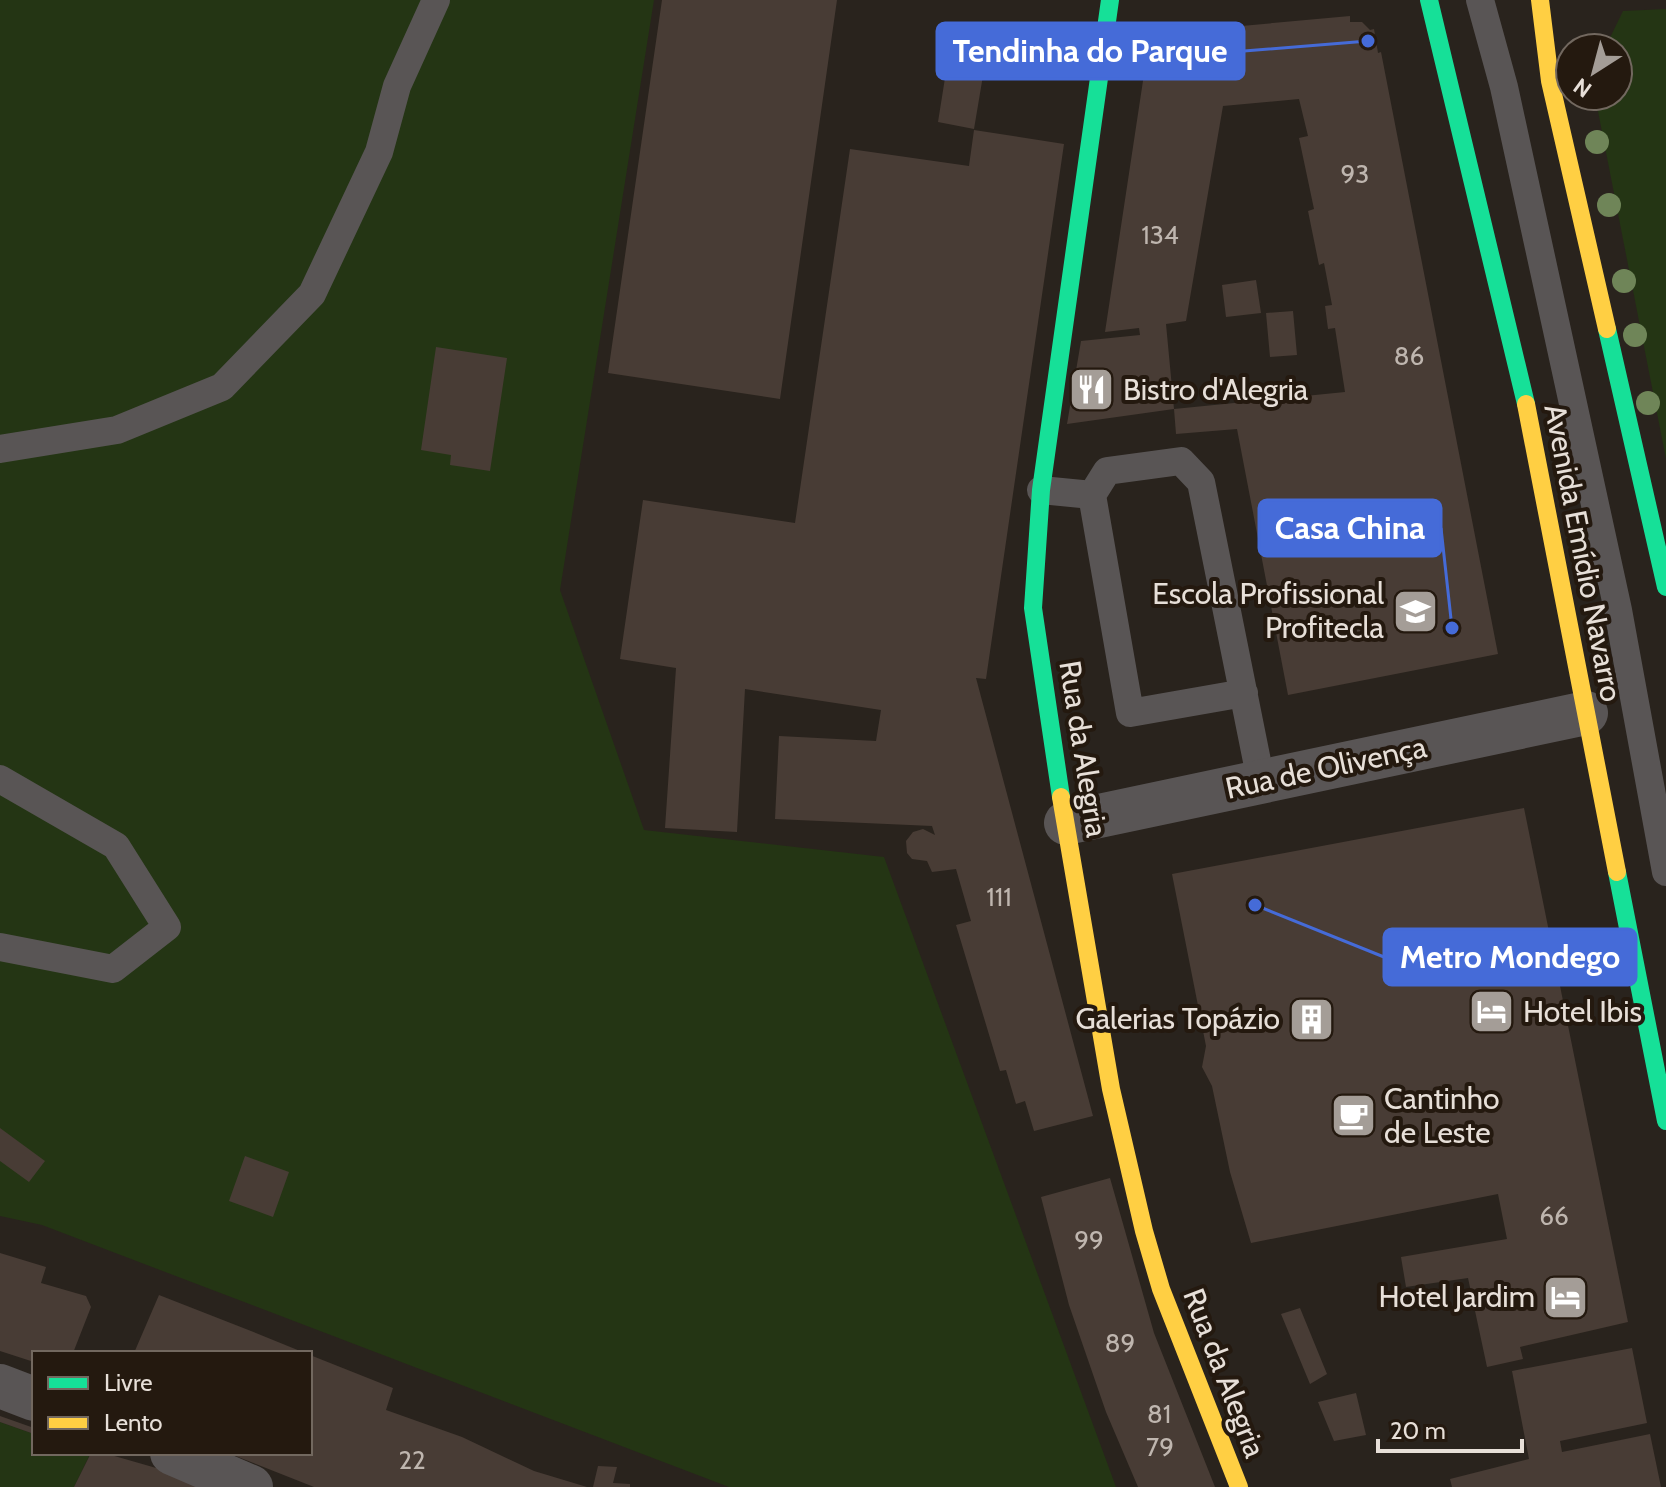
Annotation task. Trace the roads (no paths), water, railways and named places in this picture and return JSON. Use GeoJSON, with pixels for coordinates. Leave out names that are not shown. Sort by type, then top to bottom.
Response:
{"type":"FeatureCollection","features":[{"type":"Feature","properties":{"kind":"main road","name":"Rua da Alegria"},"geometry":{"type":"LineString","coordinates":[[1110,0],[1041,490],[1033,608],[1085,953],[1144,1231],[1161,1289],[1239,1487]]}},
{"type":"Feature","properties":{"kind":"main road","name":"Avenida Emídio Navarro"},"geometry":{"type":"LineString","coordinates":[[1429,0],[1522,384],[1666,1121]]}},
{"type":"Feature","properties":{"kind":"main road"},"geometry":{"type":"LineString","coordinates":[[1540,0],[1550,81],[1666,587]]}},
{"type":"Feature","properties":{"kind":"street","name":"Rua de Olivença"},"geometry":{"type":"LineString","coordinates":[[1066,823],[1586,713]]}},
{"type":"Feature","properties":{"kind":"street"},"geometry":{"type":"LineString","coordinates":[[0,1386],[32,1398]]}},
{"type":"Feature","properties":{"kind":"street"},"geometry":{"type":"LineString","coordinates":[[177,1455],[251,1487]]}},
{"type":"Feature","properties":{"kind":"lane"},"geometry":{"type":"LineString","coordinates":[[0,449],[117,430],[222,387],[312,294],[379,152],[397,86],[436,0]]}},
{"type":"Feature","properties":{"kind":"lane"},"geometry":{"type":"LineString","coordinates":[[1480,0],[1504,87],[1618,610],[1666,872]]}},
{"type":"Feature","properties":{"kind":"lane"},"geometry":{"type":"LineString","coordinates":[[1244,693],[1130,713],[1092,495],[1107,471],[1181,461],[1201,482],[1244,693],[1261,781]]}},
{"type":"Feature","properties":{"kind":"lane"},"geometry":{"type":"LineString","coordinates":[[1041,490],[1092,495]]}},
{"type":"Feature","properties":{"kind":"lane"},"geometry":{"type":"LineString","coordinates":[[0,779],[116,846],[167,927],[113,969],[0,947]]}},
{"type":"Feature","properties":{"kind":"place","name":"Tendinha do Parque"},"geometry":{"type":"Point","coordinates":[1368,41]}},
{"type":"Feature","properties":{"kind":"place","name":"Bistro d'Alegria"},"geometry":{"type":"Point","coordinates":[1092,390]}},
{"type":"Feature","properties":{"kind":"place","name":"Escola Profissional Profitecla"},"geometry":{"type":"Point","coordinates":[1415,611]}},
{"type":"Feature","properties":{"kind":"place","name":"Casa China"},"geometry":{"type":"Point","coordinates":[1452,628]}},
{"type":"Feature","properties":{"kind":"place","name":"Metro Mondego"},"geometry":{"type":"Point","coordinates":[1255,905]}},
{"type":"Feature","properties":{"kind":"place","name":"Hotel Ibis"},"geometry":{"type":"Point","coordinates":[1492,1012]}},
{"type":"Feature","properties":{"kind":"place","name":"Galerias Topázio"},"geometry":{"type":"Point","coordinates":[1311,1019]}},
{"type":"Feature","properties":{"kind":"place","name":"Cantinho de Leste"},"geometry":{"type":"Point","coordinates":[1353,1116]}},
{"type":"Feature","properties":{"kind":"place","name":"Hotel Jardim"},"geometry":{"type":"Point","coordinates":[1566,1297]}}]}
